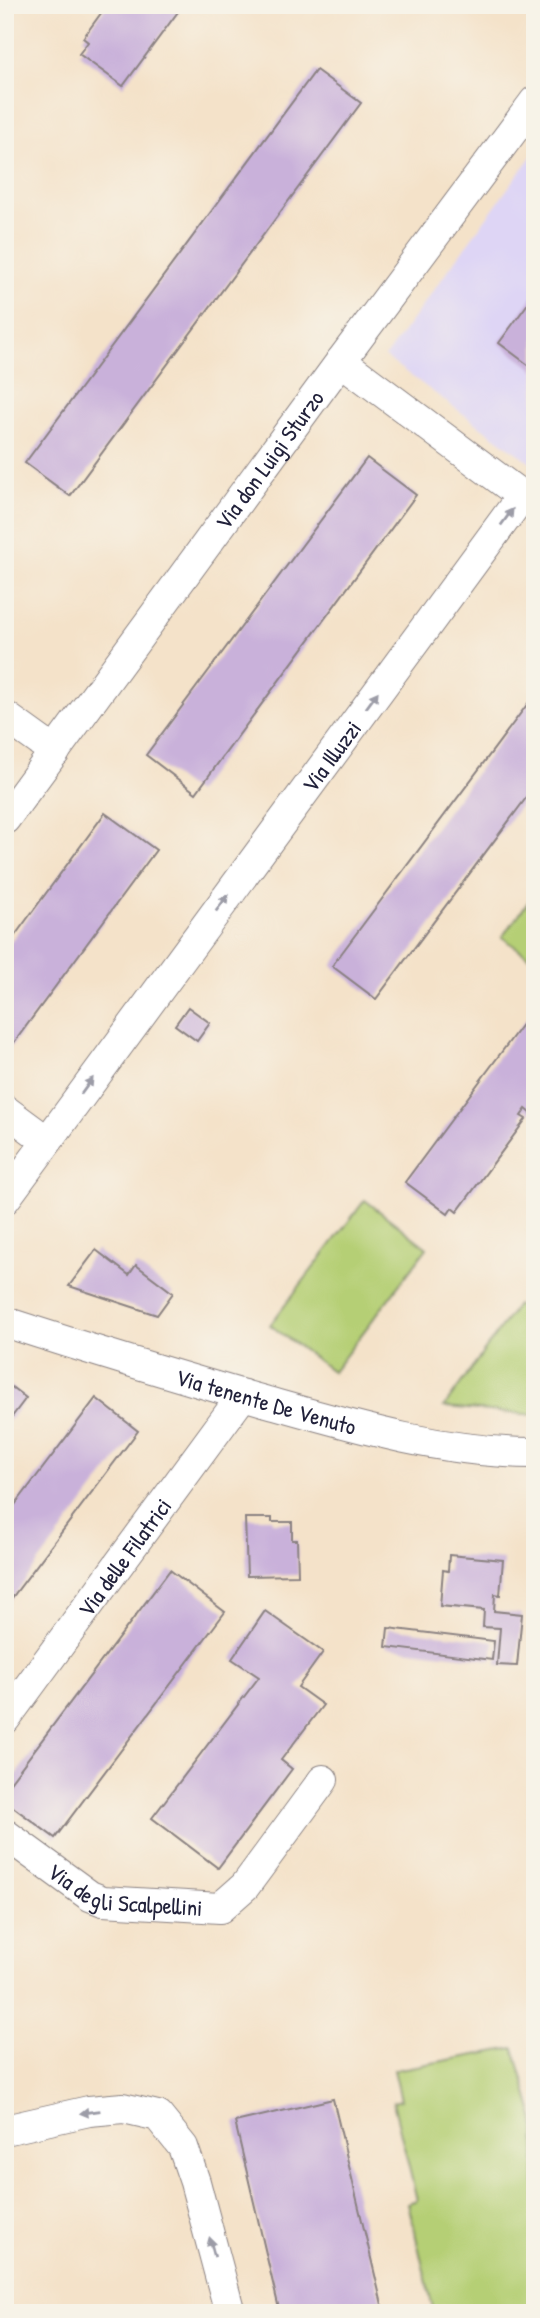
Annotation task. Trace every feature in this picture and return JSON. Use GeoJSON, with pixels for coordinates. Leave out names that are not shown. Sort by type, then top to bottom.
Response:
{"type":"FeatureCollection","features":[{"type":"Feature","properties":{"kind":"street","name":"Via don Luigi Sturzo"},"geometry":{"type":"LineString","coordinates":[[5,819],[341,360],[535,101]]}},
{"type":"Feature","properties":{"kind":"street","name":"Via Illuzzi"},"geometry":{"type":"LineString","coordinates":[[5,1199],[522,496],[341,360]]}},
{"type":"Feature","properties":{"kind":"street"},"geometry":{"type":"LineString","coordinates":[[5,716],[55,752]]}},
{"type":"Feature","properties":{"kind":"street"},"geometry":{"type":"LineString","coordinates":[[5,1110],[47,1141]]}},
{"type":"Feature","properties":{"kind":"street","name":"Via tenente De Venuto"},"geometry":{"type":"LineString","coordinates":[[5,1322],[93,1351],[364,1430],[428,1442],[510,1453],[535,1453]]}},
{"type":"Feature","properties":{"kind":"street","name":"Via delle Filatrici"},"geometry":{"type":"LineString","coordinates":[[5,1719],[243,1395]]}},
{"type":"Feature","properties":{"kind":"street","name":"Via degli Scalpellini"},"geometry":{"type":"LineString","coordinates":[[5,1834],[90,1896],[103,1900],[220,1908],[245,1886],[323,1780]]}},
{"type":"Feature","properties":{"kind":"street"},"geometry":{"type":"LineString","coordinates":[[5,2130],[89,2111],[123,2108],[158,2116],[183,2147],[230,2313]]}},
{"type":"Feature","properties":{"kind":"shaded area"},"geometry":{"type":"Polygon","coordinates":[[[535,151],[535,466],[385,357],[535,151]]]}},
{"type":"Feature","properties":{"kind":"green space"},"geometry":{"type":"Polygon","coordinates":[[[535,893],[535,961],[502,937],[535,893]]]}},
{"type":"Feature","properties":{"kind":"green space"},"geometry":{"type":"Polygon","coordinates":[[[365,1200],[427,1248],[333,1372],[270,1325],[365,1200]]]}},
{"type":"Feature","properties":{"kind":"green space"},"geometry":{"type":"Polygon","coordinates":[[[517,1305],[535,1317],[535,1415],[444,1407],[517,1305]]]}},
{"type":"Feature","properties":{"kind":"green space"},"geometry":{"type":"Polygon","coordinates":[[[514,2048],[535,2121],[535,2313],[434,2313],[408,2203],[417,2200],[393,2102],[401,2100],[394,2070],[514,2048]]]}},
{"type":"Feature","properties":{"kind":"building"},"geometry":{"type":"Polygon","coordinates":[[[107,5],[183,5],[123,86],[79,54],[88,42],[83,38],[107,5]]]}},
{"type":"Feature","properties":{"kind":"building"},"geometry":{"type":"Polygon","coordinates":[[[316,70],[361,103],[70,496],[25,463],[316,70]]]}},
{"type":"Feature","properties":{"kind":"building"},"geometry":{"type":"Polygon","coordinates":[[[535,294],[535,370],[499,343],[535,294]]]}},
{"type":"Feature","properties":{"kind":"building"},"geometry":{"type":"Polygon","coordinates":[[[367,458],[416,495],[196,793],[146,755],[367,458]]]}},
{"type":"Feature","properties":{"kind":"building"},"geometry":{"type":"Polygon","coordinates":[[[535,694],[535,786],[376,999],[332,966],[535,694]]]}},
{"type":"Feature","properties":{"kind":"building"},"geometry":{"type":"Polygon","coordinates":[[[105,813],[156,850],[10,1048],[5,1045],[5,949],[105,813]]]}},
{"type":"Feature","properties":{"kind":"building"},"geometry":{"type":"Polygon","coordinates":[[[188,1007],[210,1023],[197,1041],[175,1025],[188,1007]]]}},
{"type":"Feature","properties":{"kind":"building"},"geometry":{"type":"Polygon","coordinates":[[[535,1007],[535,1107],[531,1113],[526,1109],[521,1116],[526,1119],[457,1212],[452,1208],[448,1214],[405,1182],[535,1007]]]}},
{"type":"Feature","properties":{"kind":"building"},"geometry":{"type":"Polygon","coordinates":[[[96,1250],[129,1275],[136,1265],[173,1293],[157,1315],[69,1286],[96,1250]]]}},
{"type":"Feature","properties":{"kind":"building"},"geometry":{"type":"Polygon","coordinates":[[[5,1382],[26,1398],[5,1426],[5,1382]]]}},
{"type":"Feature","properties":{"kind":"building"},"geometry":{"type":"Polygon","coordinates":[[[96,1398],[138,1431],[5,1607],[5,1518],[96,1398]]]}},
{"type":"Feature","properties":{"kind":"building"},"geometry":{"type":"Polygon","coordinates":[[[245,1518],[272,1518],[272,1522],[292,1522],[292,1540],[297,1540],[298,1575],[247,1576],[245,1518]]]}},
{"type":"Feature","properties":{"kind":"building"},"geometry":{"type":"Polygon","coordinates":[[[449,1555],[503,1560],[500,1595],[495,1594],[494,1611],[522,1614],[517,1666],[497,1665],[500,1628],[483,1627],[484,1610],[440,1606],[443,1570],[448,1571],[449,1555]]]}},
{"type":"Feature","properties":{"kind":"building"},"geometry":{"type":"Polygon","coordinates":[[[170,1570],[225,1612],[55,1838],[5,1801],[5,1789],[170,1570]]]}},
{"type":"Feature","properties":{"kind":"building"},"geometry":{"type":"Polygon","coordinates":[[[265,1611],[323,1652],[298,1687],[323,1705],[281,1760],[292,1769],[218,1868],[152,1818],[259,1677],[232,1659],[265,1611]]]}},
{"type":"Feature","properties":{"kind":"building"},"geometry":{"type":"Polygon","coordinates":[[[388,1628],[494,1641],[492,1660],[386,1647],[388,1628]]]}},
{"type":"Feature","properties":{"kind":"building"},"geometry":{"type":"Polygon","coordinates":[[[333,2099],[384,2313],[280,2313],[235,2122],[333,2099]]]}}]}
